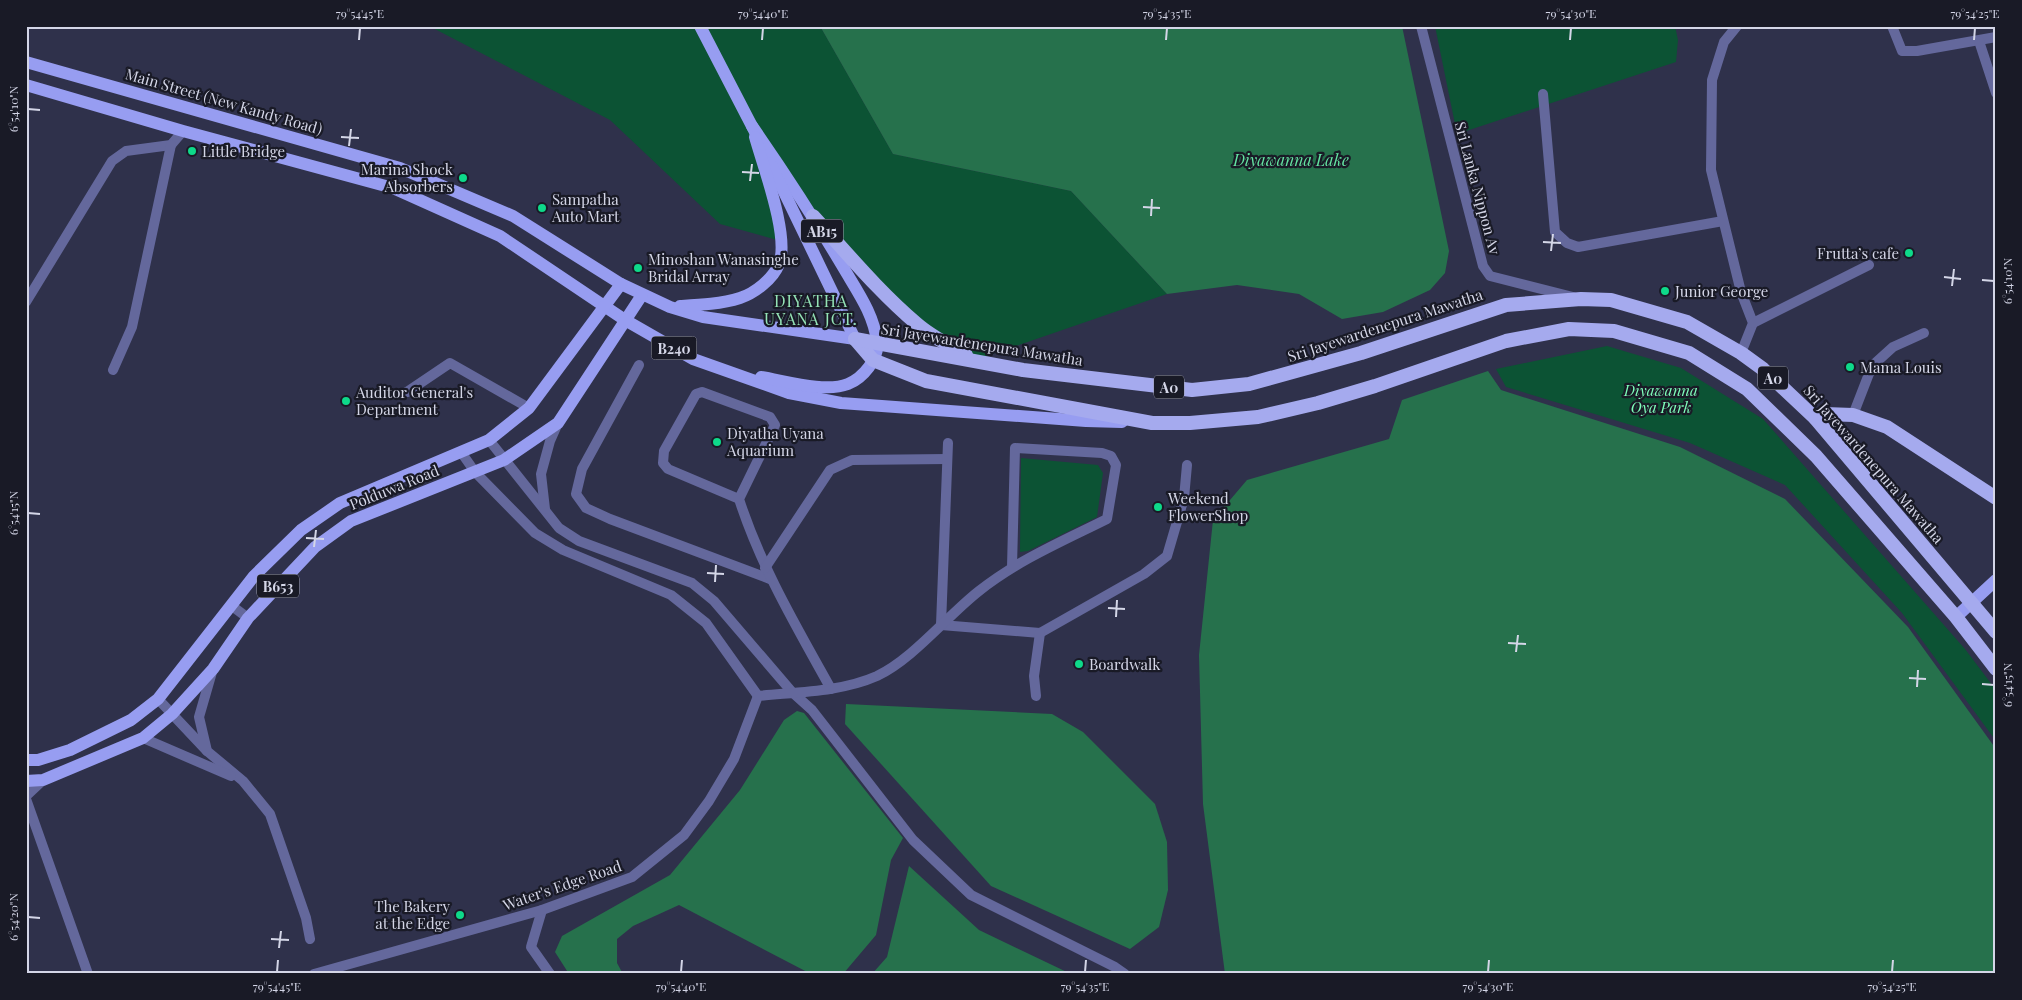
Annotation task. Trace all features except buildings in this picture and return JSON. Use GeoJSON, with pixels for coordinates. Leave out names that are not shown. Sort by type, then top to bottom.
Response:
{"type":"FeatureCollection","features":[{"type":"Feature","properties":{"kind":"highway"},"geometry":{"type":"LineString","coordinates":[[813,216],[888,298],[917,324],[931,335],[975,360]]}},
{"type":"Feature","properties":{"kind":"highway","name":"Sri Jayewardenepura Mawatha"},"geometry":{"type":"LineString","coordinates":[[855,339],[1023,370],[1192,390],[1249,384],[1361,353],[1492,308],[1506,305],[1581,299],[1611,300],[1687,322],[1741,353],[1763,369],[1815,418],[1973,602],[1996,632]]}},
{"type":"Feature","properties":{"kind":"highway","name":"Sri Jayewardenepura Mawatha"},"geometry":{"type":"LineString","coordinates":[[855,339],[873,360],[926,381],[1152,423],[1258,417],[1318,403],[1374,386],[1506,341],[1569,329],[1614,331],[1689,353],[1748,389],[1816,456],[1956,617],[1996,669]]}},
{"type":"Feature","properties":{"kind":"highway"},"geometry":{"type":"LineString","coordinates":[[1815,418],[1825,414],[1853,414],[1888,427],[1996,498]]}},
{"type":"Feature","properties":{"kind":"main road","name":"AB15"},"geometry":{"type":"LineString","coordinates":[[700,26],[752,126],[855,339]]}},
{"type":"Feature","properties":{"kind":"main road","name":"Main Street (New Kandy Road)"},"geometry":{"type":"LineString","coordinates":[[26,62],[400,168],[513,216],[621,284],[670,307],[703,316],[855,339]]}},
{"type":"Feature","properties":{"kind":"main road","name":"B240"},"geometry":{"type":"LineString","coordinates":[[26,85],[393,188],[500,236],[625,320],[693,359],[726,372]]}},
{"type":"Feature","properties":{"kind":"main road","name":"AB15"},"geometry":{"type":"LineString","coordinates":[[752,126],[813,216],[871,316],[877,344]]}},
{"type":"Feature","properties":{"kind":"main road"},"geometry":{"type":"LineString","coordinates":[[670,307],[704,305],[741,298],[766,283],[780,263],[782,241],[779,224],[752,126]]}},
{"type":"Feature","properties":{"kind":"main road","name":"Polduwa Road"},"geometry":{"type":"LineString","coordinates":[[26,760],[38,760],[70,750],[131,720],[158,699],[254,576],[301,530],[340,503],[489,440],[529,408],[621,284]]}},
{"type":"Feature","properties":{"kind":"main road","name":"Polduwa Road"},"geometry":{"type":"LineString","coordinates":[[26,781],[43,780],[143,738],[172,714],[213,669],[248,618],[315,547],[350,521],[504,460],[558,423],[642,295]]}},
{"type":"Feature","properties":{"kind":"main road"},"geometry":{"type":"LineString","coordinates":[[726,372],[822,387],[848,384],[867,371],[873,360],[877,344]]}},
{"type":"Feature","properties":{"kind":"main road"},"geometry":{"type":"LineString","coordinates":[[726,372],[789,393],[841,402],[1086,421],[1152,423]]}},
{"type":"Feature","properties":{"kind":"main road"},"geometry":{"type":"LineString","coordinates":[[1956,617],[1996,580]]}},
{"type":"Feature","properties":{"kind":"street","name":"Sri Lanka Nippon Av"},"geometry":{"type":"LineString","coordinates":[[1421,26],[1483,266],[1490,276],[1581,299]]}},
{"type":"Feature","properties":{"kind":"street"},"geometry":{"type":"LineString","coordinates":[[1737,26],[1724,42],[1712,80],[1711,170],[1742,292],[1753,323],[1741,353]]}},
{"type":"Feature","properties":{"kind":"street"},"geometry":{"type":"LineString","coordinates":[[1892,26],[1902,51],[1918,51],[1996,37]]}},
{"type":"Feature","properties":{"kind":"street"},"geometry":{"type":"LineString","coordinates":[[1979,41],[1996,93]]}},
{"type":"Feature","properties":{"kind":"street"},"geometry":{"type":"LineString","coordinates":[[1543,94],[1554,232],[1567,243],[1578,246],[1723,221]]}},
{"type":"Feature","properties":{"kind":"street"},"geometry":{"type":"LineString","coordinates":[[114,370],[132,327],[171,145],[183,130]]}},
{"type":"Feature","properties":{"kind":"street"},"geometry":{"type":"LineString","coordinates":[[26,302],[112,161],[126,152],[171,145]]}},
{"type":"Feature","properties":{"kind":"street"},"geometry":{"type":"LineString","coordinates":[[1753,323],[1869,265]]}},
{"type":"Feature","properties":{"kind":"street"},"geometry":{"type":"LineString","coordinates":[[1853,414],[1872,366],[1893,347],[1924,333]]}},
{"type":"Feature","properties":{"kind":"street"},"geometry":{"type":"LineString","coordinates":[[408,392],[450,363],[529,408]]}},
{"type":"Feature","properties":{"kind":"street"},"geometry":{"type":"LineString","coordinates":[[639,365],[582,469],[576,494],[586,508],[610,519],[770,579]]}},
{"type":"Feature","properties":{"kind":"street"},"geometry":{"type":"LineString","coordinates":[[739,499],[668,469],[664,463],[664,451],[696,394],[702,392],[770,418],[775,425],[739,499],[751,537],[770,579],[831,689]]}},
{"type":"Feature","properties":{"kind":"street"},"geometry":{"type":"LineString","coordinates":[[545,509],[541,474],[550,441],[558,423]]}},
{"type":"Feature","properties":{"kind":"street"},"geometry":{"type":"LineString","coordinates":[[489,440],[559,528],[579,541],[692,583],[714,600],[792,692],[812,710],[913,840],[971,895],[1115,967],[1125,974]]}},
{"type":"Feature","properties":{"kind":"street"},"geometry":{"type":"LineString","coordinates":[[941,625],[948,443]]}},
{"type":"Feature","properties":{"kind":"street"},"geometry":{"type":"LineString","coordinates":[[461,452],[476,472],[535,532],[563,550],[671,595],[706,623],[758,696],[831,689],[877,676],[916,648],[978,592],[1012,567],[1107,519],[1116,466],[1111,456],[1102,453],[1015,448],[1012,567]]}},
{"type":"Feature","properties":{"kind":"street"},"geometry":{"type":"LineString","coordinates":[[765,568],[830,470],[852,460],[947,460]]}},
{"type":"Feature","properties":{"kind":"street"},"geometry":{"type":"LineString","coordinates":[[941,625],[1040,632],[1144,574],[1167,556],[1184,498],[1187,465]]}},
{"type":"Feature","properties":{"kind":"street"},"geometry":{"type":"LineString","coordinates":[[232,606],[248,618]]}},
{"type":"Feature","properties":{"kind":"street"},"geometry":{"type":"LineString","coordinates":[[1036,696],[1034,676],[1040,632]]}},
{"type":"Feature","properties":{"kind":"street"},"geometry":{"type":"LineString","coordinates":[[207,751],[199,717],[213,669]]}},
{"type":"Feature","properties":{"kind":"street","name":"Water's Edge Road"},"geometry":{"type":"LineString","coordinates":[[314,974],[542,910],[632,878],[684,835],[709,801],[734,759],[758,696]]}},
{"type":"Feature","properties":{"kind":"street"},"geometry":{"type":"LineString","coordinates":[[158,699],[207,751],[244,781],[270,814],[306,918],[310,939]]}},
{"type":"Feature","properties":{"kind":"street"},"geometry":{"type":"LineString","coordinates":[[143,738],[244,781]]}},
{"type":"Feature","properties":{"kind":"street"},"geometry":{"type":"LineString","coordinates":[[43,780],[26,798],[88,974]]}},
{"type":"Feature","properties":{"kind":"street"},"geometry":{"type":"LineString","coordinates":[[542,910],[531,947],[550,974]]}},
{"type":"Feature","properties":{"kind":"green space"},"geometry":{"type":"Polygon","coordinates":[[[429,26],[820,26],[893,154],[1071,191],[1167,294],[975,360],[931,335],[813,216],[753,127],[781,241],[720,224],[610,120],[429,26]]]}},
{"type":"Feature","properties":{"kind":"green space"},"geometry":{"type":"Polygon","coordinates":[[[1435,26],[1675,26],[1678,40],[1676,62],[1457,134],[1435,26]]]}},
{"type":"Feature","properties":{"kind":"green space","name":"Diyawanna Oya Park"},"geometry":{"type":"Polygon","coordinates":[[[1607,346],[1681,368],[1763,419],[1965,649],[1996,690],[1996,741],[1902,613],[1785,485],[1690,443],[1506,387],[1496,369],[1607,346]]]}},
{"type":"Feature","properties":{"kind":"green space"},"geometry":{"type":"Polygon","coordinates":[[[1021,458],[1098,465],[1103,473],[1097,517],[1028,551],[1020,552],[1021,458]]]}},
{"type":"Feature","properties":{"kind":"water","name":"Diyawanna Lake"},"geometry":{"type":"Polygon","coordinates":[[[820,26],[1402,26],[1449,251],[1445,273],[1430,290],[1383,312],[1342,319],[1299,294],[1237,285],[1167,294],[1071,191],[893,154],[820,26]]]}},
{"type":"Feature","properties":{"kind":"water"},"geometry":{"type":"Polygon","coordinates":[[[1488,371],[1501,390],[1680,447],[1785,499],[1908,627],[1996,749],[1996,974],[1225,974],[1203,804],[1199,655],[1213,520],[1247,480],[1389,439],[1402,400],[1488,371]]]}},
{"type":"Feature","properties":{"kind":"water"},"geometry":{"type":"Polygon","coordinates":[[[846,704],[1052,714],[1083,732],[1155,804],[1167,842],[1168,890],[1159,927],[1130,949],[991,886],[845,724],[846,704]]]}},
{"type":"Feature","properties":{"kind":"water"},"geometry":{"type":"Polygon","coordinates":[[[797,711],[804,713],[903,838],[891,860],[876,935],[843,974],[811,974],[679,905],[633,926],[617,939],[617,963],[623,974],[569,974],[555,952],[562,936],[670,875],[740,790],[784,720],[797,711]]]}},
{"type":"Feature","properties":{"kind":"water"},"geometry":{"type":"Polygon","coordinates":[[[909,866],[979,930],[1071,974],[872,974],[887,957],[909,866]]]}},
{"type":"Feature","properties":{"kind":"place","name":"Little Bridge"},"geometry":{"type":"Point","coordinates":[192,151]}},
{"type":"Feature","properties":{"kind":"place","name":"Marina Shock Absorbers"},"geometry":{"type":"Point","coordinates":[463,178]}},
{"type":"Feature","properties":{"kind":"place","name":"Sampatha Auto Mart"},"geometry":{"type":"Point","coordinates":[542,208]}},
{"type":"Feature","properties":{"kind":"place","name":"Frutta’s cafe"},"geometry":{"type":"Point","coordinates":[1909,253]}},
{"type":"Feature","properties":{"kind":"place","name":"Minoshan Wanasinghe Bridal Array"},"geometry":{"type":"Point","coordinates":[638,268]}},
{"type":"Feature","properties":{"kind":"place","name":"Junior George"},"geometry":{"type":"Point","coordinates":[1665,291]}},
{"type":"Feature","properties":{"kind":"place","name":"Mama Louis"},"geometry":{"type":"Point","coordinates":[1850,367]}},
{"type":"Feature","properties":{"kind":"place","name":"Auditor General's Department"},"geometry":{"type":"Point","coordinates":[346,401]}},
{"type":"Feature","properties":{"kind":"place","name":"Diyatha Uyana Aquarium"},"geometry":{"type":"Point","coordinates":[717,442]}},
{"type":"Feature","properties":{"kind":"place","name":"Weekend FlowerShop"},"geometry":{"type":"Point","coordinates":[1158,507]}},
{"type":"Feature","properties":{"kind":"place","name":"Boardwalk"},"geometry":{"type":"Point","coordinates":[1079,664]}},
{"type":"Feature","properties":{"kind":"place","name":"The Bakery at the Edge"},"geometry":{"type":"Point","coordinates":[460,915]}},
{"type":"Feature","properties":{"kind":"district","name":"DIYATHA UYANA JCT."},"geometry":{"type":"Point","coordinates":[811,309]}}]}
